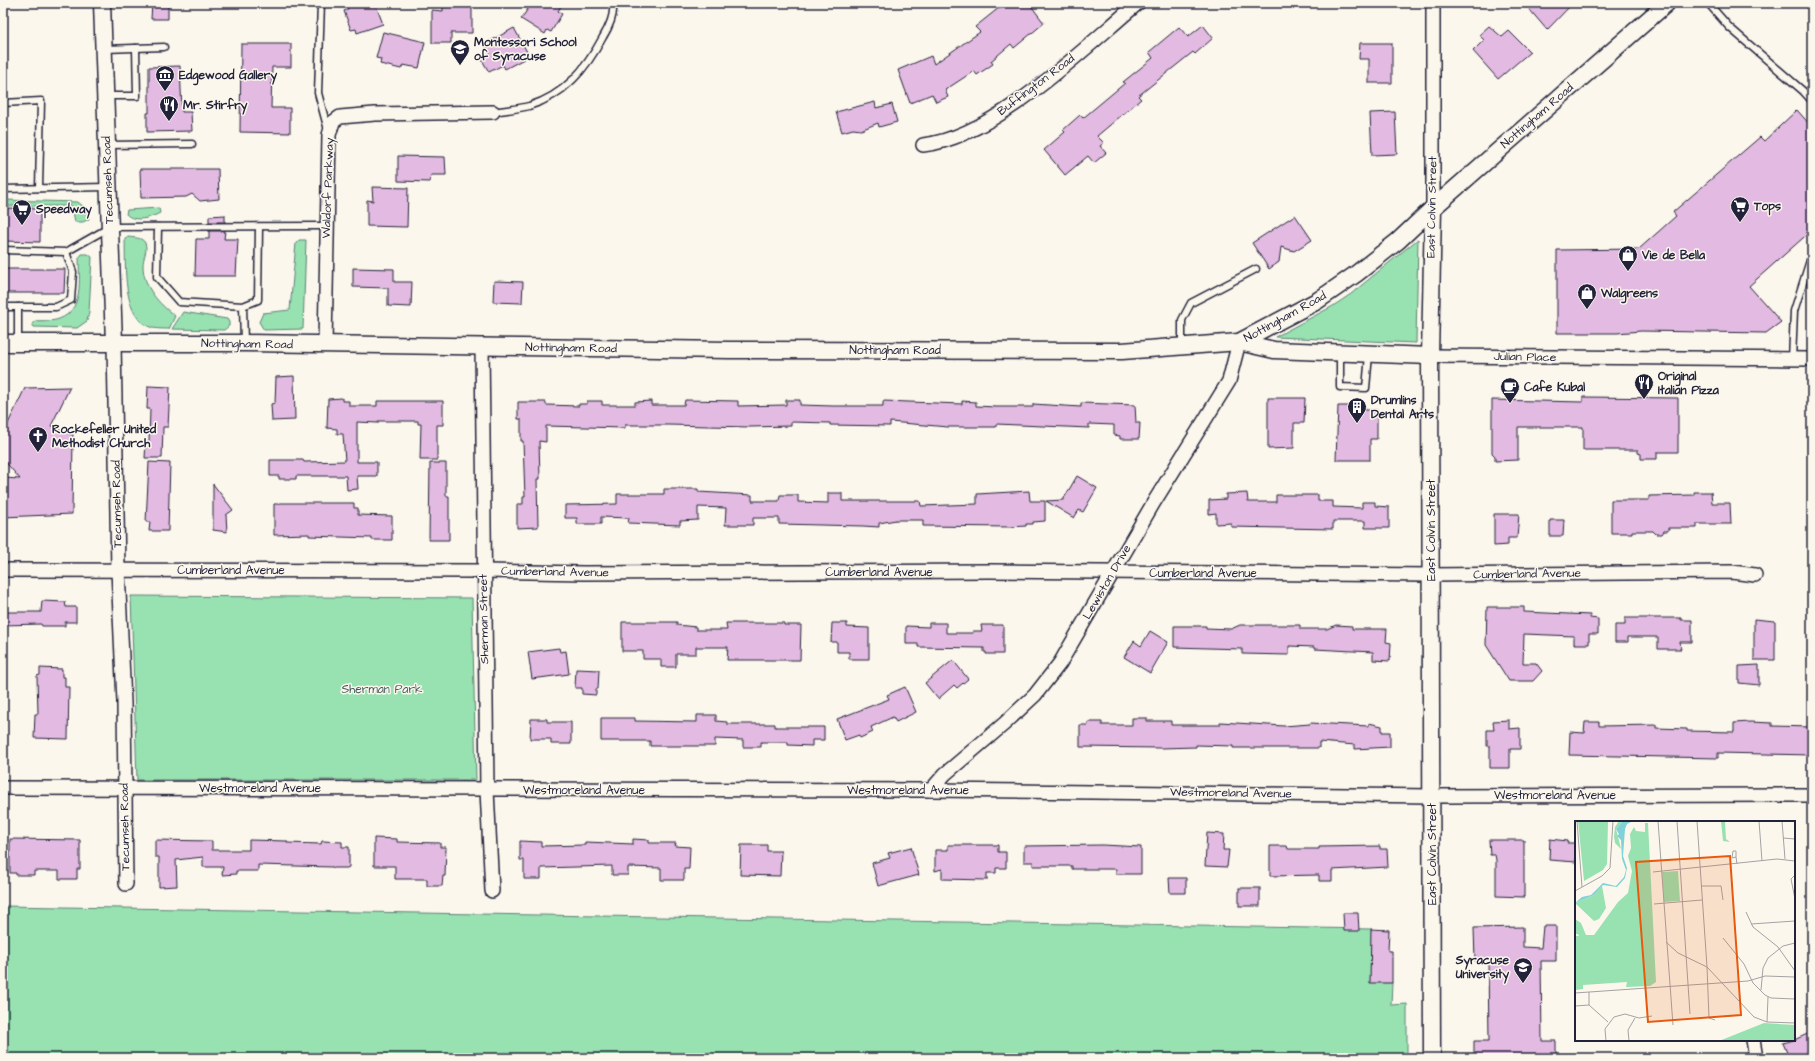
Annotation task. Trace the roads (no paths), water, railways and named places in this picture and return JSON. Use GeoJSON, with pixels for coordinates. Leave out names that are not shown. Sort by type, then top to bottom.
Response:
{"type":"FeatureCollection","features":[{"type":"Feature","properties":{"kind":"street","name":"Tecumseh Road"},"geometry":{"type":"LineString","coordinates":[[102,3],[114,343],[118,570],[124,702],[126,884]]}},
{"type":"Feature","properties":{"kind":"street","name":"Buffington Road"},"geometry":{"type":"LineString","coordinates":[[923,145],[936,143],[980,126],[1015,104],[1138,3]]}},
{"type":"Feature","properties":{"kind":"street","name":"East Colvin Street"},"geometry":{"type":"LineString","coordinates":[[1432,1058],[1430,356],[1433,208],[1433,3]]}},
{"type":"Feature","properties":{"kind":"street","name":"Nottingham Road"},"geometry":{"type":"LineString","coordinates":[[10,343],[244,343],[729,350],[1122,351],[1239,342],[1317,301],[1356,274],[1398,241],[1433,208],[1667,3]]}},
{"type":"Feature","properties":{"kind":"street","name":"Waldorf Parkway"},"geometry":{"type":"LineString","coordinates":[[325,345],[329,135],[333,122],[340,117],[375,114],[493,112]]}},
{"type":"Feature","properties":{"kind":"street","name":"Julian Place"},"geometry":{"type":"LineString","coordinates":[[1239,342],[1274,350],[1430,356],[1792,360],[1812,358]]}},
{"type":"Feature","properties":{"kind":"street","name":"Lewiston Drive"},"geometry":{"type":"LineString","coordinates":[[931,790],[945,774],[1004,724],[1035,695],[1060,663],[1114,573],[1154,502],[1229,382],[1239,342]]}},
{"type":"Feature","properties":{"kind":"street","name":"Sherman Street"},"geometry":{"type":"LineString","coordinates":[[482,347],[487,790],[492,891]]}},
{"type":"Feature","properties":{"kind":"street","name":"Cumberland Avenue"},"geometry":{"type":"LineString","coordinates":[[3,570],[484,571],[584,573],[989,571],[1431,575],[1732,572],[1755,575]]}},
{"type":"Feature","properties":{"kind":"street","name":"Westmoreland Avenue"},"geometry":{"type":"LineString","coordinates":[[3,788],[931,790],[1432,796],[1812,795]]}},
{"type":"Feature","properties":{"kind":"street"},"geometry":{"type":"LineString","coordinates":[[1753,1041],[1756,1058]]}},
{"type":"Feature","properties":{"kind":"lane"},"geometry":{"type":"LineString","coordinates":[[321,3],[318,92],[329,135]]}},
{"type":"Feature","properties":{"kind":"lane"},"geometry":{"type":"LineString","coordinates":[[493,112],[529,106],[556,94],[574,81],[593,56],[610,26],[613,6],[612,3]]}},
{"type":"Feature","properties":{"kind":"lane"},"geometry":{"type":"LineString","coordinates":[[1708,3],[1729,27],[1803,91],[1812,101]]}},
{"type":"Feature","properties":{"kind":"lane"},"geometry":{"type":"LineString","coordinates":[[104,49],[164,47]]}},
{"type":"Feature","properties":{"kind":"lane"},"geometry":{"type":"LineString","coordinates":[[106,96],[137,96],[136,48]]}},
{"type":"Feature","properties":{"kind":"lane"},"geometry":{"type":"LineString","coordinates":[[3,103],[41,102],[39,188]]}},
{"type":"Feature","properties":{"kind":"lane"},"geometry":{"type":"LineString","coordinates":[[107,145],[192,144]]}},
{"type":"Feature","properties":{"kind":"lane"},"geometry":{"type":"LineString","coordinates":[[3,189],[109,187]]}},
{"type":"Feature","properties":{"kind":"lane"},"geometry":{"type":"LineString","coordinates":[[158,227],[157,277],[179,302],[243,306],[258,300],[259,226]]}},
{"type":"Feature","properties":{"kind":"lane"},"geometry":{"type":"LineString","coordinates":[[3,250],[66,252],[110,227],[327,226]]}},
{"type":"Feature","properties":{"kind":"lane"},"geometry":{"type":"LineString","coordinates":[[3,307],[56,307],[71,300],[73,272],[66,252]]}},
{"type":"Feature","properties":{"kind":"lane"},"geometry":{"type":"LineString","coordinates":[[1792,360],[1794,311],[1812,254]]}},
{"type":"Feature","properties":{"kind":"lane"},"geometry":{"type":"LineString","coordinates":[[1182,346],[1182,320],[1191,303],[1256,269]]}},
{"type":"Feature","properties":{"kind":"lane"},"geometry":{"type":"LineString","coordinates":[[243,306],[244,343]]}},
{"type":"Feature","properties":{"kind":"lane"},"geometry":{"type":"LineString","coordinates":[[10,343],[18,307]]}},
{"type":"Feature","properties":{"kind":"lane"},"geometry":{"type":"LineString","coordinates":[[1340,352],[1340,387],[1366,388],[1369,353]]}},
{"type":"Feature","properties":{"kind":"place","name":"Montessori School of Syracuse"},"geometry":{"type":"Point","coordinates":[460,66]}},
{"type":"Feature","properties":{"kind":"place","name":"Edgewood Gallery"},"geometry":{"type":"Point","coordinates":[165,92]}},
{"type":"Feature","properties":{"kind":"place","name":"Mr. Stirfry"},"geometry":{"type":"Point","coordinates":[169,122]}},
{"type":"Feature","properties":{"kind":"place","name":"Tops"},"geometry":{"type":"Point","coordinates":[1740,223]}},
{"type":"Feature","properties":{"kind":"place","name":"Speedway"},"geometry":{"type":"Point","coordinates":[22,226]}},
{"type":"Feature","properties":{"kind":"place","name":"Vie de Bella"},"geometry":{"type":"Point","coordinates":[1628,272]}},
{"type":"Feature","properties":{"kind":"place","name":"Walgreens"},"geometry":{"type":"Point","coordinates":[1587,310]}},
{"type":"Feature","properties":{"kind":"place","name":"Original Italian Pizza"},"geometry":{"type":"Point","coordinates":[1644,400]}},
{"type":"Feature","properties":{"kind":"place","name":"Cafe Kubal"},"geometry":{"type":"Point","coordinates":[1510,404]}},
{"type":"Feature","properties":{"kind":"place","name":"Drumlins Dental Arts"},"geometry":{"type":"Point","coordinates":[1357,424]}},
{"type":"Feature","properties":{"kind":"place","name":"Rockefeller United Methodist Church"},"geometry":{"type":"Point","coordinates":[38,453]}},
{"type":"Feature","properties":{"kind":"place","name":"Syracuse University"},"geometry":{"type":"Point","coordinates":[1523,984]}},
{"type":"Feature","properties":{"kind":"park label","name":"Sherman Park"},"geometry":{"type":"Point","coordinates":[382,689]}}]}
